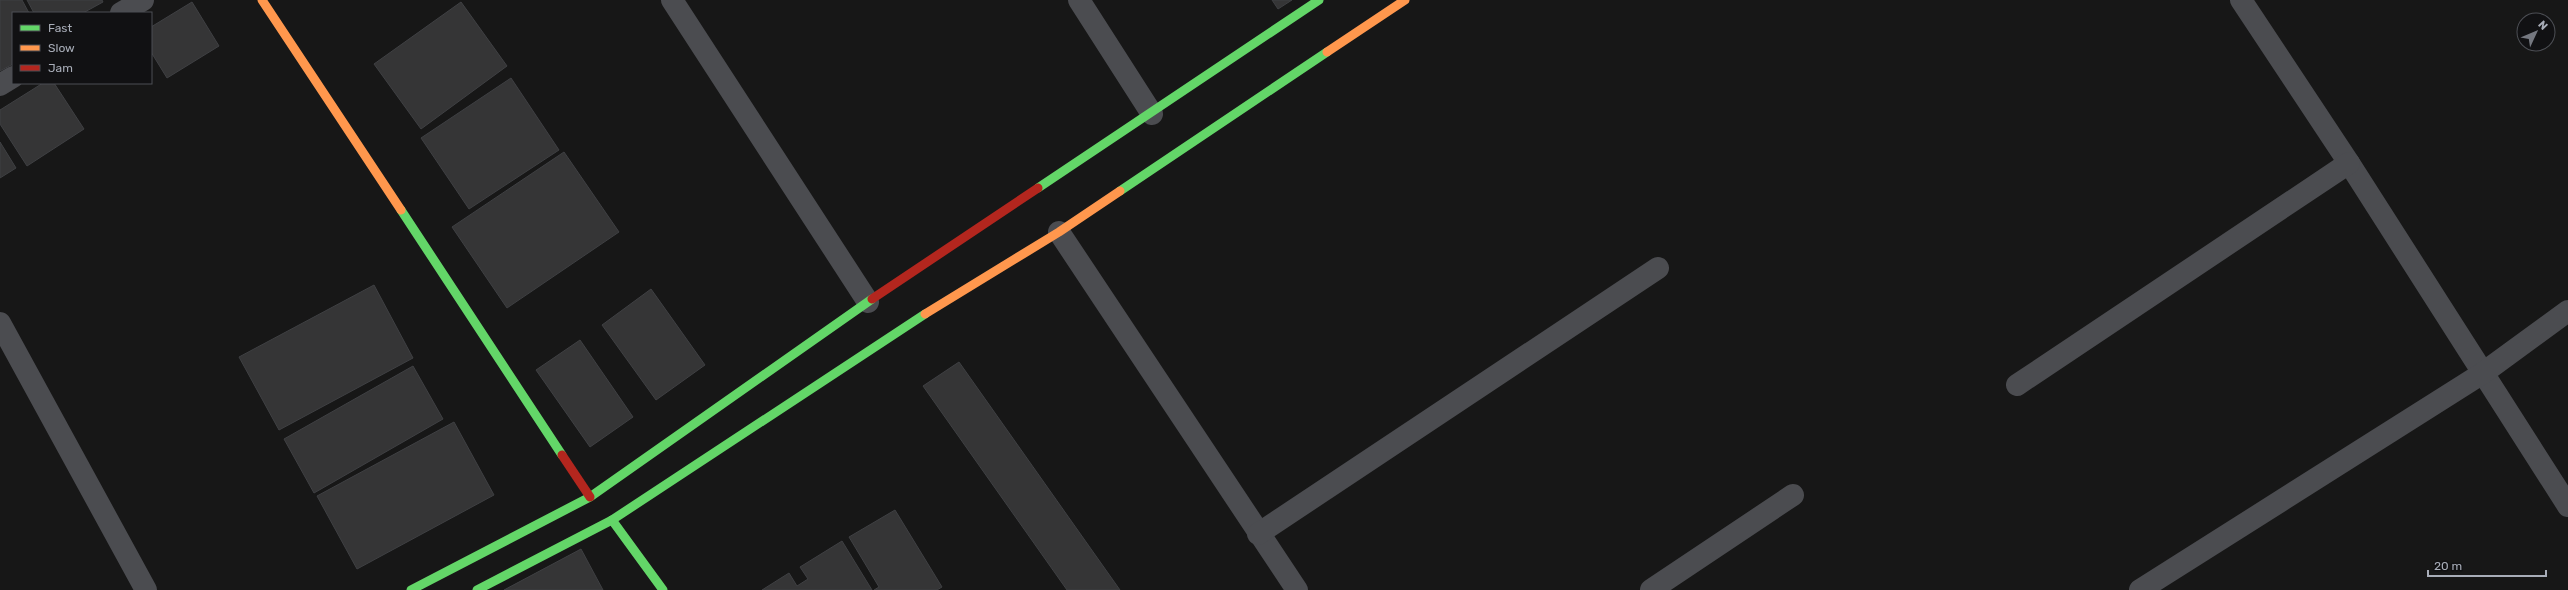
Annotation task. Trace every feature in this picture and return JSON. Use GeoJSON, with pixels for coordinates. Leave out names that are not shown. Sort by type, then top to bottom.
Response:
{"type":"FeatureCollection","features":[{"type":"Feature","properties":{"kind":"main road"},"geometry":{"type":"LineString","coordinates":[[262,0],[590,497]]}},
{"type":"Feature","properties":{"kind":"main road"},"geometry":{"type":"LineString","coordinates":[[411,590],[590,497],[868,302],[1152,114],[1319,0]]}},
{"type":"Feature","properties":{"kind":"main road"},"geometry":{"type":"LineString","coordinates":[[477,590],[612,520],[893,334],[1059,232],[1405,0]]}},
{"type":"Feature","properties":{"kind":"main road"},"geometry":{"type":"LineString","coordinates":[[612,520],[663,590]]}},
{"type":"Feature","properties":{"kind":"street"},"geometry":{"type":"LineString","coordinates":[[123,12],[143,0]]}},
{"type":"Feature","properties":{"kind":"street"},"geometry":{"type":"LineString","coordinates":[[672,0],[868,302]]}},
{"type":"Feature","properties":{"kind":"street"},"geometry":{"type":"LineString","coordinates":[[1079,0],[1152,114]]}},
{"type":"Feature","properties":{"kind":"street"},"geometry":{"type":"LineString","coordinates":[[2240,0],[2349,163],[2568,506]]}},
{"type":"Feature","properties":{"kind":"street"},"geometry":{"type":"LineString","coordinates":[[0,85],[12,78]]}},
{"type":"Feature","properties":{"kind":"street"},"geometry":{"type":"LineString","coordinates":[[2018,385],[2349,163]]}},
{"type":"Feature","properties":{"kind":"street"},"geometry":{"type":"LineString","coordinates":[[1059,232],[1258,534],[1297,590]]}},
{"type":"Feature","properties":{"kind":"street"},"geometry":{"type":"LineString","coordinates":[[1258,534],[1658,268]]}},
{"type":"Feature","properties":{"kind":"street"},"geometry":{"type":"LineString","coordinates":[[2140,590],[2483,373],[2568,311]]}},
{"type":"Feature","properties":{"kind":"street"},"geometry":{"type":"LineString","coordinates":[[0,323],[146,590]]}},
{"type":"Feature","properties":{"kind":"street"},"geometry":{"type":"LineString","coordinates":[[1651,590],[1793,495]]}},
{"type":"Feature","properties":{"kind":"building"},"geometry":{"type":"Polygon","coordinates":[[[0,0],[22,0],[28,12],[12,12],[12,65],[0,71],[0,0]]]}},
{"type":"Feature","properties":{"kind":"building"},"geometry":{"type":"Polygon","coordinates":[[[27,0],[102,0],[103,2],[85,12],[33,12],[27,0]]]}},
{"type":"Feature","properties":{"kind":"building"},"geometry":{"type":"Polygon","coordinates":[[[1272,0],[1292,0],[1278,9],[1272,0]]]}},
{"type":"Feature","properties":{"kind":"building"},"geometry":{"type":"Polygon","coordinates":[[[192,2],[219,46],[167,78],[152,54],[152,26],[192,2]]]}},
{"type":"Feature","properties":{"kind":"building"},"geometry":{"type":"Polygon","coordinates":[[[461,2],[507,66],[421,129],[374,64],[461,2]]]}},
{"type":"Feature","properties":{"kind":"building"},"geometry":{"type":"Polygon","coordinates":[[[511,78],[559,150],[469,209],[421,138],[511,78]]]}},
{"type":"Feature","properties":{"kind":"building"},"geometry":{"type":"Polygon","coordinates":[[[41,84],[55,84],[84,129],[27,166],[0,124],[0,110],[41,84]]]}},
{"type":"Feature","properties":{"kind":"building"},"geometry":{"type":"Polygon","coordinates":[[[0,142],[16,168],[0,178],[0,142]]]}},
{"type":"Feature","properties":{"kind":"building"},"geometry":{"type":"Polygon","coordinates":[[[564,152],[619,232],[507,308],[452,227],[564,152]]]}},
{"type":"Feature","properties":{"kind":"building"},"geometry":{"type":"Polygon","coordinates":[[[374,285],[413,358],[279,430],[239,357],[374,285]]]}},
{"type":"Feature","properties":{"kind":"building"},"geometry":{"type":"Polygon","coordinates":[[[651,289],[705,365],[656,400],[602,325],[651,289]]]}},
{"type":"Feature","properties":{"kind":"building"},"geometry":{"type":"Polygon","coordinates":[[[580,340],[633,417],[590,447],[536,370],[580,340]]]}},
{"type":"Feature","properties":{"kind":"building"},"geometry":{"type":"Polygon","coordinates":[[[959,362],[1120,590],[1067,590],[923,386],[959,362]]]}},
{"type":"Feature","properties":{"kind":"building"},"geometry":{"type":"Polygon","coordinates":[[[413,366],[443,419],[314,493],[284,439],[413,366]]]}},
{"type":"Feature","properties":{"kind":"building"},"geometry":{"type":"Polygon","coordinates":[[[454,422],[494,495],[357,569],[317,496],[454,422]]]}},
{"type":"Feature","properties":{"kind":"building"},"geometry":{"type":"Polygon","coordinates":[[[895,510],[942,587],[937,590],[874,590],[879,587],[849,537],[895,510]]]}},
{"type":"Feature","properties":{"kind":"building"},"geometry":{"type":"Polygon","coordinates":[[[842,541],[872,590],[762,590],[789,573],[797,586],[808,579],[800,567],[842,541]]]}},
{"type":"Feature","properties":{"kind":"building"},"geometry":{"type":"Polygon","coordinates":[[[581,549],[603,590],[504,590],[581,549]]]}},
{"type":"Feature","properties":{"kind":"traffic: fast"},"geometry":{"type":"LineString","coordinates":[[1038,188],[1319,0]]}},
{"type":"Feature","properties":{"kind":"traffic: fast"},"geometry":{"type":"LineString","coordinates":[[1120,191],[1327,52]]}},
{"type":"Feature","properties":{"kind":"traffic: fast"},"geometry":{"type":"LineString","coordinates":[[401,210],[562,455]]}},
{"type":"Feature","properties":{"kind":"traffic: fast"},"geometry":{"type":"LineString","coordinates":[[411,590],[590,497],[872,299]]}},
{"type":"Feature","properties":{"kind":"traffic: fast"},"geometry":{"type":"LineString","coordinates":[[477,590],[612,520],[925,314]]}},
{"type":"Feature","properties":{"kind":"traffic: fast"},"geometry":{"type":"LineString","coordinates":[[612,520],[663,590]]}},
{"type":"Feature","properties":{"kind":"traffic: slow"},"geometry":{"type":"LineString","coordinates":[[262,0],[401,210]]}},
{"type":"Feature","properties":{"kind":"traffic: slow"},"geometry":{"type":"LineString","coordinates":[[1327,52],[1405,0]]}},
{"type":"Feature","properties":{"kind":"traffic: slow"},"geometry":{"type":"LineString","coordinates":[[925,314],[1059,232],[1120,191]]}},
{"type":"Feature","properties":{"kind":"traffic: jam"},"geometry":{"type":"LineString","coordinates":[[872,299],[1038,188]]}},
{"type":"Feature","properties":{"kind":"traffic: jam"},"geometry":{"type":"LineString","coordinates":[[562,455],[590,497]]}}]}
